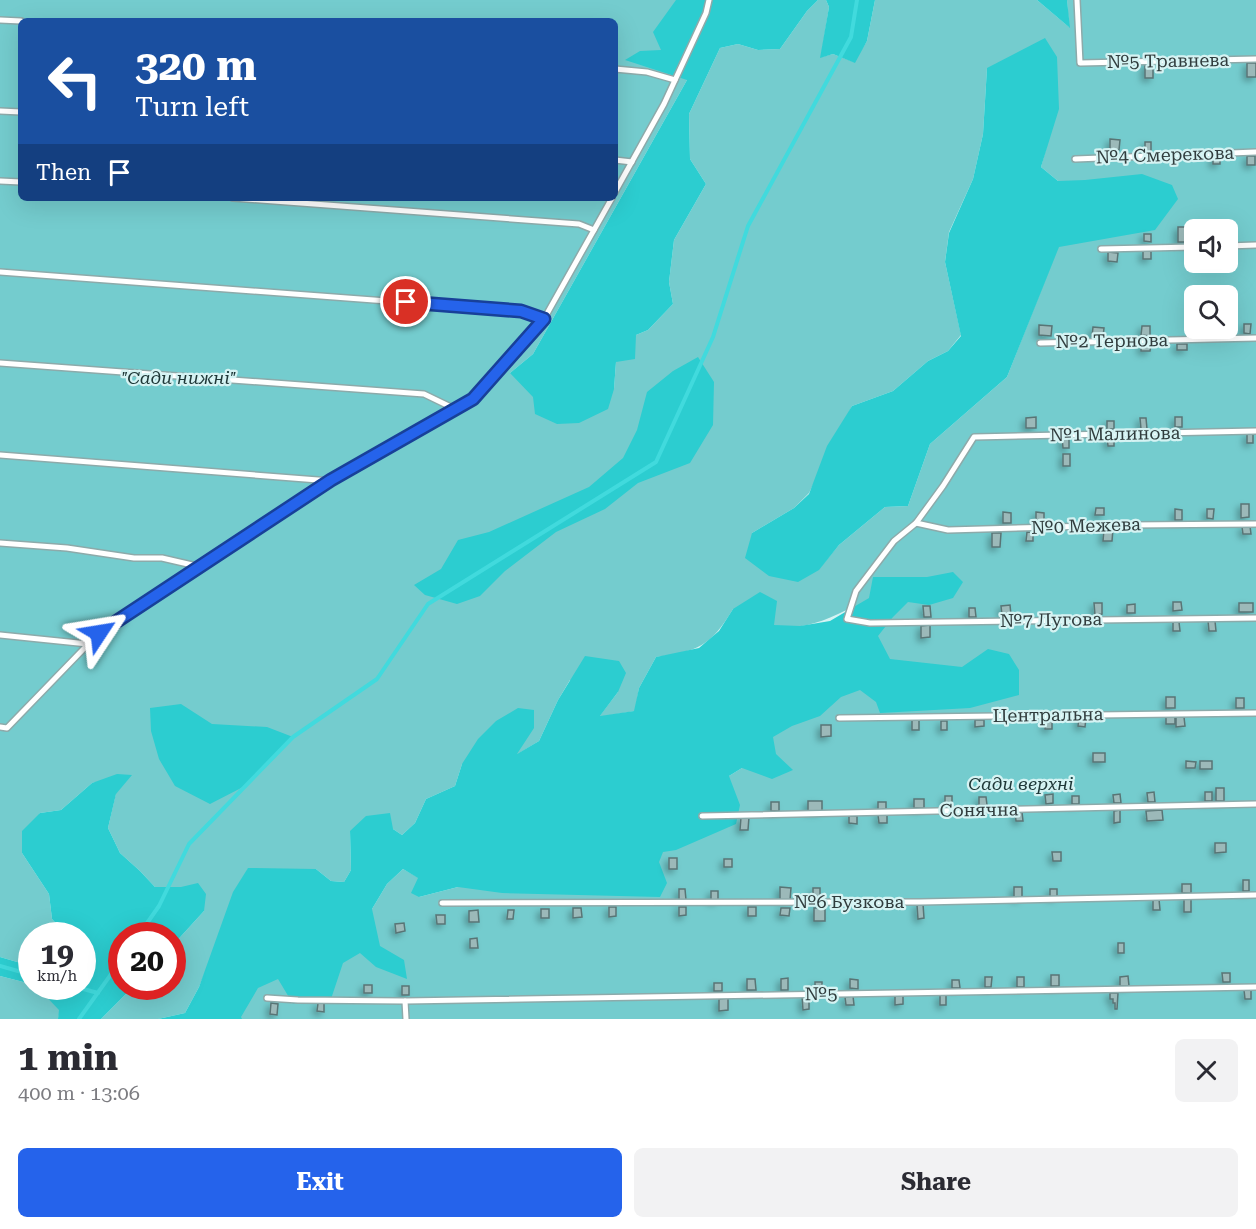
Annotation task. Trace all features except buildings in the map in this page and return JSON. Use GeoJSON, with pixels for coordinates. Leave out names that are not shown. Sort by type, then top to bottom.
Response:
{"type":"FeatureCollection","features":[{"type":"Feature","properties":{"kind":"lane"},"geometry":{"type":"LineString","coordinates":[[618,187],[675,80],[706,13],[709,0]]}},
{"type":"Feature","properties":{"kind":"lane","name":"№5 Травнева"},"geometry":{"type":"LineString","coordinates":[[1077,0],[1080,63],[1256,59]]}},
{"type":"Feature","properties":{"kind":"lane"},"geometry":{"type":"LineString","coordinates":[[0,20],[18,21]]}},
{"type":"Feature","properties":{"kind":"lane"},"geometry":{"type":"LineString","coordinates":[[618,69],[647,72],[675,80]]}},
{"type":"Feature","properties":{"kind":"lane"},"geometry":{"type":"LineString","coordinates":[[0,111],[18,112]]}},
{"type":"Feature","properties":{"kind":"lane","name":"№4 Смерекова"},"geometry":{"type":"LineString","coordinates":[[1075,159],[1256,152]]}},
{"type":"Feature","properties":{"kind":"lane"},"geometry":{"type":"LineString","coordinates":[[618,160],[632,162]]}},
{"type":"Feature","properties":{"kind":"lane"},"geometry":{"type":"LineString","coordinates":[[0,181],[18,182]]}},
{"type":"Feature","properties":{"kind":"lane"},"geometry":{"type":"LineString","coordinates":[[273,201],[579,224],[594,230]]}},
{"type":"Feature","properties":{"kind":"lane"},"geometry":{"type":"LineString","coordinates":[[0,727],[7,728],[99,633],[331,480],[473,399],[544,319],[610,201]]}},
{"type":"Feature","properties":{"kind":"lane"},"geometry":{"type":"LineString","coordinates":[[1238,246],[1256,245]]}},
{"type":"Feature","properties":{"kind":"lane"},"geometry":{"type":"LineString","coordinates":[[1101,249],[1184,247]]}},
{"type":"Feature","properties":{"kind":"lane"},"geometry":{"type":"LineString","coordinates":[[0,272],[521,311],[544,319]]}},
{"type":"Feature","properties":{"kind":"lane","name":"№2 Тернова"},"geometry":{"type":"LineString","coordinates":[[1040,343],[1256,338]]}},
{"type":"Feature","properties":{"kind":"lane"},"geometry":{"type":"LineString","coordinates":[[0,363],[424,394],[455,409]]}},
{"type":"Feature","properties":{"kind":"lane","name":"№1 Малинова"},"geometry":{"type":"LineString","coordinates":[[916,523],[944,486],[974,437],[1256,431]]}},
{"type":"Feature","properties":{"kind":"lane"},"geometry":{"type":"LineString","coordinates":[[0,455],[331,480]]}},
{"type":"Feature","properties":{"kind":"lane","name":"№0 Межева"},"geometry":{"type":"LineString","coordinates":[[916,523],[948,530],[1256,524]]}},
{"type":"Feature","properties":{"kind":"lane","name":"№7 Лугова"},"geometry":{"type":"LineString","coordinates":[[916,523],[894,541],[856,591],[847,619],[870,623],[1256,618]]}},
{"type":"Feature","properties":{"kind":"lane"},"geometry":{"type":"LineString","coordinates":[[0,543],[68,548],[134,558],[162,558],[201,567]]}},
{"type":"Feature","properties":{"kind":"lane"},"geometry":{"type":"LineString","coordinates":[[0,635],[88,644]]}},
{"type":"Feature","properties":{"kind":"lane","name":"Центральна"},"geometry":{"type":"LineString","coordinates":[[839,718],[1256,712]]}},
{"type":"Feature","properties":{"kind":"lane","name":"Сонячна"},"geometry":{"type":"LineString","coordinates":[[702,816],[1256,804]]}},
{"type":"Feature","properties":{"kind":"lane","name":"№6 Бузкова"},"geometry":{"type":"LineString","coordinates":[[442,903],[920,902],[1256,895]]}},
{"type":"Feature","properties":{"kind":"lane","name":"№5"},"geometry":{"type":"LineString","coordinates":[[267,998],[405,1001],[1256,987]]}},
{"type":"Feature","properties":{"kind":"lane"},"geometry":{"type":"LineString","coordinates":[[405,1001],[406,1019]]}},
{"type":"Feature","properties":{"kind":"green space"},"geometry":{"type":"Polygon","coordinates":[[[0,0],[717,0],[687,80],[533,354],[510,373],[614,389],[616,362],[636,335],[648,330],[673,304],[669,282],[674,240],[706,184],[690,159],[689,114],[720,48],[738,44],[758,50],[780,49],[807,11],[818,0],[826,0],[829,7],[821,57],[833,54],[854,62],[867,41],[875,0],[1037,0],[1069,27],[1067,0],[1256,0],[1256,1019],[188,1019],[372,909],[387,884],[403,869],[419,878],[419,897],[666,834],[729,776],[742,768],[854,606],[825,620],[794,627],[768,624],[733,609],[717,632],[702,645],[683,652],[656,657],[639,688],[635,711],[599,717],[618,692],[570,680],[539,741],[516,755],[462,764],[455,786],[426,799],[415,823],[402,835],[393,829],[350,831],[351,870],[344,882],[331,881],[316,869],[248,869],[199,987],[185,1013],[158,1019],[101,1019],[120,1000],[186,1000],[186,931],[204,911],[181,887],[155,887],[120,853],[108,828],[116,793],[131,775],[92,783],[61,810],[40,813],[22,853],[49,894],[52,919],[55,922],[18,922],[18,962],[0,957],[0,0]],[[987,68],[983,134],[973,179],[949,232],[945,262],[961,335],[948,351],[928,361],[893,391],[852,406],[809,493],[794,508],[752,533],[818,570],[839,545],[885,507],[908,506],[930,444],[1007,377],[1084,181],[1058,181],[1041,167],[1049,138],[987,68]]]}},
{"type":"Feature","properties":{"kind":"green space"},"geometry":{"type":"Polygon","coordinates":[[[0,976],[18,981],[18,1000],[50,1000],[60,1010],[58,1019],[0,1019],[0,976]]]}},
{"type":"Feature","properties":{"kind":"shaded area"},"geometry":{"type":"Polygon","coordinates":[[[676,0],[818,0],[807,11],[780,49],[758,50],[738,44],[720,48],[689,114],[690,159],[706,184],[674,240],[669,282],[673,304],[648,330],[636,335],[635,359],[616,362],[614,389],[608,409],[579,423],[557,424],[535,414],[533,397],[510,373],[533,354],[687,80],[625,60],[640,51],[661,50],[653,32],[676,0]]]}},
{"type":"Feature","properties":{"kind":"shaded area"},"geometry":{"type":"Polygon","coordinates":[[[826,0],[875,0],[867,41],[855,63],[833,54],[820,58],[829,7],[826,0]]]}},
{"type":"Feature","properties":{"kind":"shaded area"},"geometry":{"type":"Polygon","coordinates":[[[1037,0],[1067,0],[1070,28],[1037,0]]]}},
{"type":"Feature","properties":{"kind":"shaded area"},"geometry":{"type":"Polygon","coordinates":[[[1045,38],[1057,57],[1059,109],[1041,167],[1058,181],[1142,174],[1172,185],[1178,199],[1155,230],[1059,247],[1007,377],[930,444],[908,506],[885,507],[839,545],[819,570],[798,582],[769,576],[745,558],[752,533],[794,508],[809,494],[827,446],[852,406],[893,391],[928,361],[948,351],[961,336],[945,262],[949,233],[973,179],[983,134],[987,68],[1045,38]]]}},
{"type":"Feature","properties":{"kind":"shaded area"},"geometry":{"type":"Polygon","coordinates":[[[698,357],[714,382],[713,425],[690,463],[638,483],[605,509],[556,532],[505,571],[480,596],[457,604],[425,595],[414,585],[441,569],[458,540],[489,532],[589,487],[623,458],[637,430],[647,392],[673,371],[698,357]]]}},
{"type":"Feature","properties":{"kind":"shaded area"},"geometry":{"type":"Polygon","coordinates":[[[953,572],[963,582],[953,598],[929,605],[908,602],[878,636],[890,659],[962,667],[988,649],[1009,654],[1019,670],[1019,695],[970,708],[880,713],[876,702],[860,690],[841,697],[820,716],[792,726],[773,737],[776,754],[793,770],[772,779],[742,768],[729,776],[740,805],[736,824],[676,850],[663,852],[659,862],[667,883],[660,897],[502,893],[458,887],[419,897],[411,893],[418,878],[403,869],[387,884],[372,909],[380,946],[404,960],[407,979],[376,967],[360,953],[343,963],[330,1002],[310,999],[293,1004],[278,979],[258,988],[241,1017],[242,1019],[158,1019],[185,1013],[199,987],[233,892],[248,868],[316,869],[331,881],[344,882],[351,870],[350,831],[366,816],[390,813],[393,829],[402,835],[415,823],[426,799],[455,786],[462,764],[478,739],[496,721],[518,708],[534,710],[534,728],[517,754],[539,741],[558,700],[585,656],[619,661],[626,673],[618,692],[600,716],[634,711],[639,688],[656,657],[699,648],[719,631],[733,609],[760,592],[777,601],[774,625],[800,626],[830,621],[869,598],[873,577],[927,577],[953,572]]]}},
{"type":"Feature","properties":{"kind":"shaded area"},"geometry":{"type":"Polygon","coordinates":[[[181,704],[212,724],[267,727],[293,737],[245,786],[210,804],[175,786],[159,759],[151,731],[150,708],[181,704]]]}},
{"type":"Feature","properties":{"kind":"shaded area"},"geometry":{"type":"Polygon","coordinates":[[[117,774],[132,775],[116,794],[108,828],[120,853],[155,887],[181,887],[198,883],[206,894],[204,911],[186,931],[186,922],[108,922],[108,1000],[120,1000],[101,1019],[58,1019],[59,1010],[49,1000],[96,1000],[96,922],[55,922],[52,919],[49,894],[22,853],[22,831],[40,813],[61,810],[92,783],[117,774]]]}},
{"type":"Feature","properties":{"kind":"shaded area"},"geometry":{"type":"Polygon","coordinates":[[[0,957],[18,962],[18,981],[0,976],[0,957]]]}},
{"type":"Feature","properties":{"kind":"waterway"},"geometry":{"type":"LineString","coordinates":[[148,922],[159,906],[189,844],[293,737],[377,679],[428,604],[656,462],[713,337],[748,226],[851,37],[857,0]]}},
{"type":"Feature","properties":{"kind":"waterway"},"geometry":{"type":"LineString","coordinates":[[0,966],[18,971]]}},
{"type":"Feature","properties":{"kind":"waterway"},"geometry":{"type":"LineString","coordinates":[[79,1019],[108,979]]}},
{"type":"Feature","properties":{"kind":"route"},"geometry":{"type":"LineString","coordinates":[[99,633],[331,480],[473,399],[544,319],[521,311],[406,302]]}},
{"type":"Feature","properties":{"kind":"park label","name":"\"Сади нижні\""},"geometry":{"type":"Point","coordinates":[179,378]}},
{"type":"Feature","properties":{"kind":"park label","name":"Сади верхні"},"geometry":{"type":"Point","coordinates":[1021,784]}}]}
